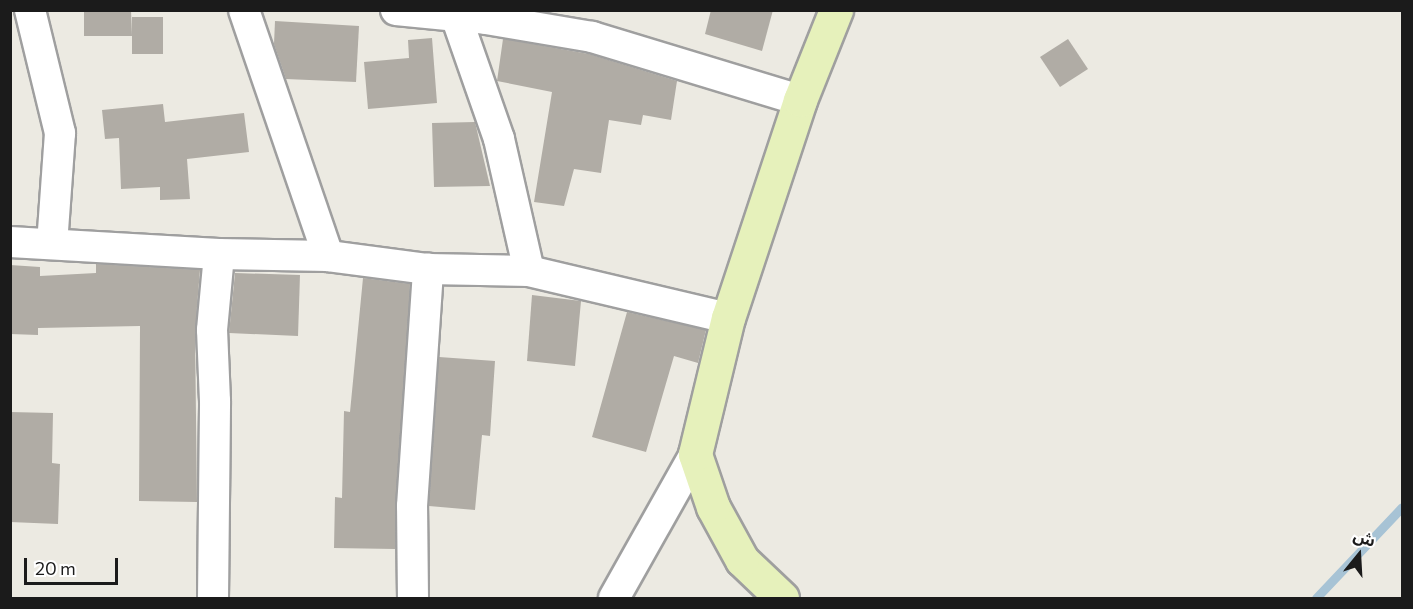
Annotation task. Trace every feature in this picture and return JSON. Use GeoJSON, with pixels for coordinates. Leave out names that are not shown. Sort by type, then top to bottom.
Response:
{"type":"FeatureCollection","features":[{"type":"Feature","properties":{"kind":"main road"},"geometry":{"type":"LineString","coordinates":[[782,598],[742,560],[712,507],[695,454],[728,318],[800,100],[836,10]]}},
{"type":"Feature","properties":{"kind":"street"},"geometry":{"type":"LineString","coordinates":[[30,10],[60,133],[52,244]]}},
{"type":"Feature","properties":{"kind":"street"},"geometry":{"type":"LineString","coordinates":[[244,10],[328,256]]}},
{"type":"Feature","properties":{"kind":"street"},"geometry":{"type":"LineString","coordinates":[[396,10],[456,16],[539,18],[592,37],[800,100]]}},
{"type":"Feature","properties":{"kind":"street"},"geometry":{"type":"LineString","coordinates":[[456,16],[500,139],[529,271]]}},
{"type":"Feature","properties":{"kind":"street"},"geometry":{"type":"LineString","coordinates":[[10,242],[219,254],[328,256],[428,269],[529,271],[728,318]]}},
{"type":"Feature","properties":{"kind":"street"},"geometry":{"type":"LineString","coordinates":[[213,598],[215,401],[212,330],[219,254]]}},
{"type":"Feature","properties":{"kind":"street"},"geometry":{"type":"LineString","coordinates":[[413,598],[412,506],[428,269]]}},
{"type":"Feature","properties":{"kind":"street"},"geometry":{"type":"LineString","coordinates":[[614,598],[695,454]]}},
{"type":"Feature","properties":{"kind":"building"},"geometry":{"type":"Polygon","coordinates":[[[84,10],[131,10],[132,36],[84,36],[84,10]]]}},
{"type":"Feature","properties":{"kind":"building"},"geometry":{"type":"Polygon","coordinates":[[[711,10],[773,10],[762,51],[705,34],[711,10]]]}},
{"type":"Feature","properties":{"kind":"building"},"geometry":{"type":"Polygon","coordinates":[[[132,17],[163,17],[163,54],[132,54],[132,17]]]}},
{"type":"Feature","properties":{"kind":"building"},"geometry":{"type":"Polygon","coordinates":[[[275,21],[359,26],[356,82],[286,79],[274,44],[275,21]]]}},
{"type":"Feature","properties":{"kind":"building"},"geometry":{"type":"Polygon","coordinates":[[[432,38],[437,103],[368,109],[364,62],[409,58],[408,40],[432,38]]]}},
{"type":"Feature","properties":{"kind":"building"},"geometry":{"type":"Polygon","coordinates":[[[503,39],[589,54],[677,81],[671,120],[643,115],[641,125],[609,120],[601,173],[574,169],[564,206],[534,202],[552,92],[497,81],[503,39]]]}},
{"type":"Feature","properties":{"kind":"building"},"geometry":{"type":"Polygon","coordinates":[[[1068,39],[1088,69],[1060,87],[1040,57],[1068,39]]]}},
{"type":"Feature","properties":{"kind":"building"},"geometry":{"type":"Polygon","coordinates":[[[163,104],[165,122],[244,113],[249,152],[187,159],[190,199],[160,200],[160,187],[121,189],[119,138],[105,139],[102,110],[163,104]]]}},
{"type":"Feature","properties":{"kind":"building"},"geometry":{"type":"Polygon","coordinates":[[[475,122],[490,186],[434,187],[432,123],[475,122]]]}},
{"type":"Feature","properties":{"kind":"building"},"geometry":{"type":"Polygon","coordinates":[[[96,264],[200,270],[195,331],[197,502],[139,501],[140,326],[38,328],[38,335],[10,334],[10,265],[40,267],[40,276],[96,273],[96,264]]]}},
{"type":"Feature","properties":{"kind":"building"},"geometry":{"type":"Polygon","coordinates":[[[235,273],[300,275],[298,336],[229,333],[235,273]]]}},
{"type":"Feature","properties":{"kind":"building"},"geometry":{"type":"Polygon","coordinates":[[[363,278],[410,284],[395,549],[334,548],[335,497],[342,498],[344,411],[350,412],[363,278]]]}},
{"type":"Feature","properties":{"kind":"building"},"geometry":{"type":"Polygon","coordinates":[[[532,295],[581,301],[575,366],[527,361],[532,295]]]}},
{"type":"Feature","properties":{"kind":"building"},"geometry":{"type":"Polygon","coordinates":[[[627,312],[706,330],[698,363],[674,356],[646,452],[592,437],[627,312]]]}},
{"type":"Feature","properties":{"kind":"building"},"geometry":{"type":"Polygon","coordinates":[[[439,357],[495,361],[490,436],[482,435],[475,510],[429,506],[439,357]]]}},
{"type":"Feature","properties":{"kind":"building"},"geometry":{"type":"Polygon","coordinates":[[[10,412],[53,413],[52,463],[60,464],[58,524],[10,522],[10,412]]]}},
{"type":"Feature","properties":{"kind":"waterway"},"geometry":{"type":"LineString","coordinates":[[1316,598],[1402,507]]}}]}
